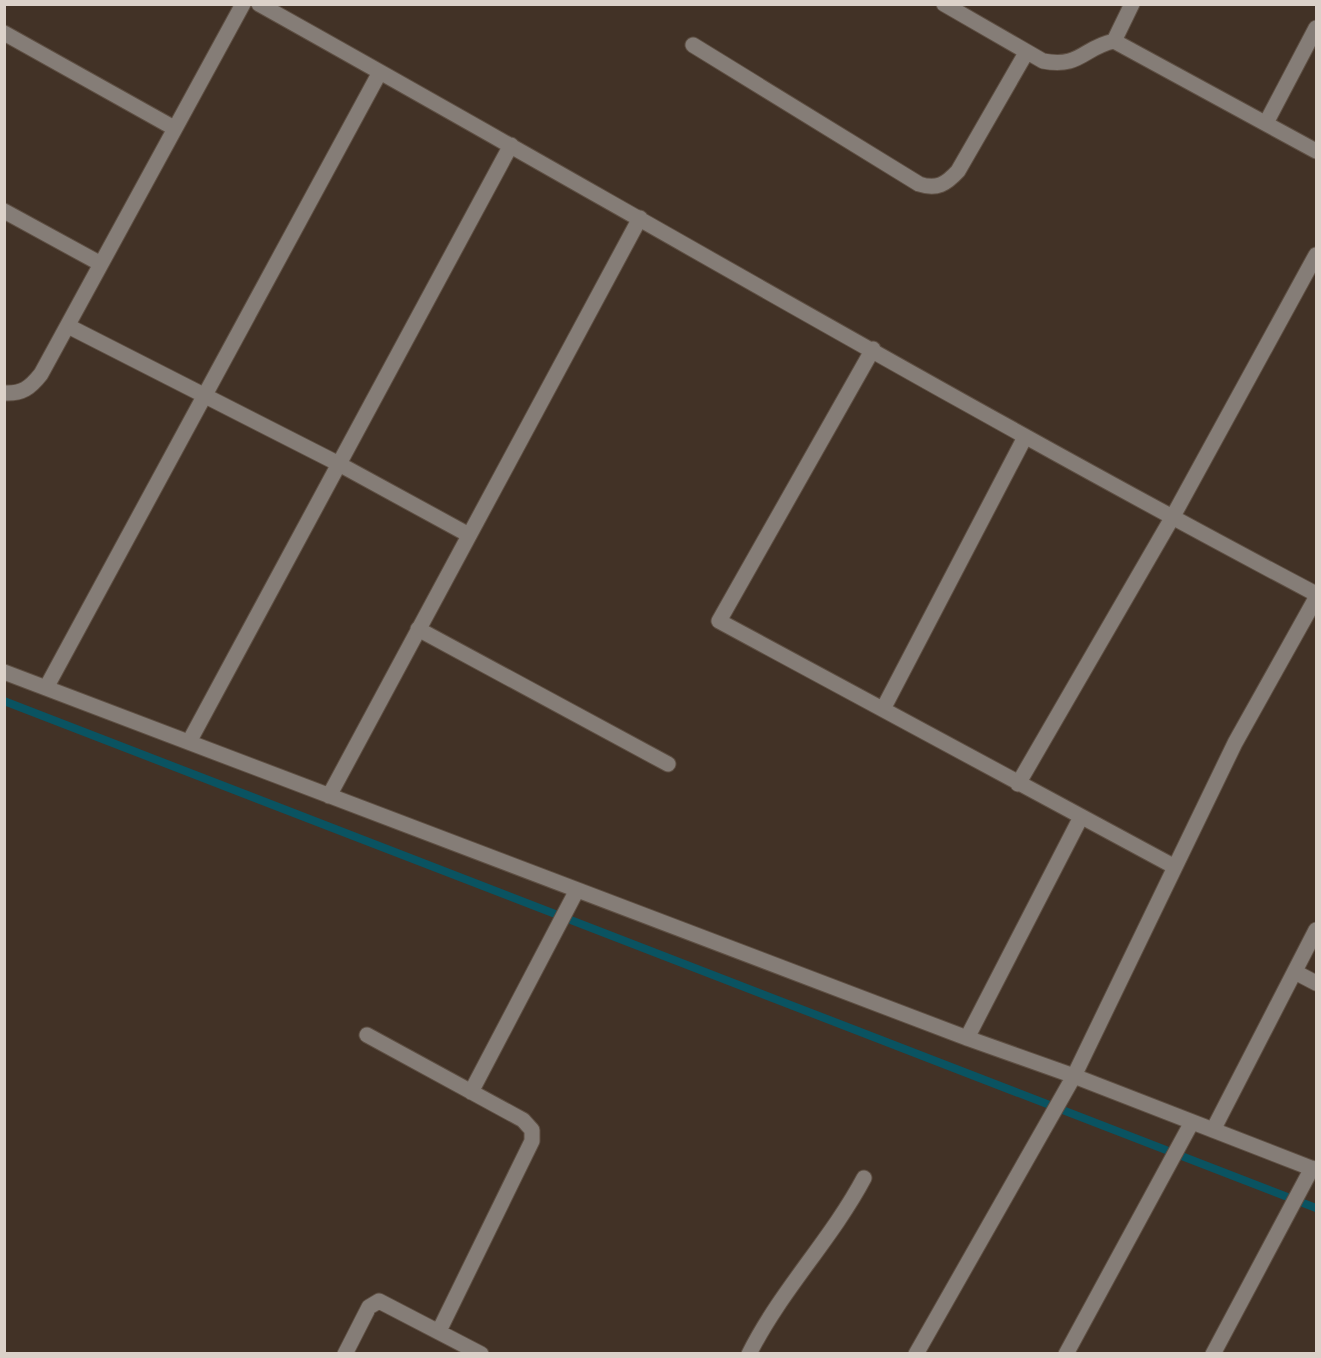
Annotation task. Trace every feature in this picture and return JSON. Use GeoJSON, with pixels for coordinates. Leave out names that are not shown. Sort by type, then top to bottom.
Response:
{"type":"FeatureCollection","features":[{"type":"Feature","properties":{"kind":"street"},"geometry":{"type":"LineString","coordinates":[[4,393],[18,393],[31,387],[41,374],[243,4]]}},
{"type":"Feature","properties":{"kind":"street"},"geometry":{"type":"LineString","coordinates":[[259,4],[873,349],[1025,438],[1317,596],[1256,703],[1074,1076],[916,1353]]}},
{"type":"Feature","properties":{"kind":"street"},"geometry":{"type":"LineString","coordinates":[[945,4],[1043,61],[1059,64],[1072,62],[1104,43],[1113,41],[1317,151]]}},
{"type":"Feature","properties":{"kind":"street"},"geometry":{"type":"LineString","coordinates":[[1113,41],[1132,4]]}},
{"type":"Feature","properties":{"kind":"street"},"geometry":{"type":"LineString","coordinates":[[1266,123],[1317,28]]}},
{"type":"Feature","properties":{"kind":"street"},"geometry":{"type":"LineString","coordinates":[[4,33],[174,128]]}},
{"type":"Feature","properties":{"kind":"street"},"geometry":{"type":"LineString","coordinates":[[693,45],[919,184],[936,187],[947,182],[958,171],[1026,53]]}},
{"type":"Feature","properties":{"kind":"street"},"geometry":{"type":"LineString","coordinates":[[46,688],[380,72]]}},
{"type":"Feature","properties":{"kind":"street"},"geometry":{"type":"LineString","coordinates":[[189,742],[511,145]]}},
{"type":"Feature","properties":{"kind":"street"},"geometry":{"type":"LineString","coordinates":[[4,211],[101,264]]}},
{"type":"Feature","properties":{"kind":"street"},"geometry":{"type":"LineString","coordinates":[[329,796],[640,218]]}},
{"type":"Feature","properties":{"kind":"street"},"geometry":{"type":"LineString","coordinates":[[1018,784],[1172,518],[1317,255]]}},
{"type":"Feature","properties":{"kind":"street"},"geometry":{"type":"LineString","coordinates":[[68,326],[339,464],[470,535]]}},
{"type":"Feature","properties":{"kind":"street"},"geometry":{"type":"LineString","coordinates":[[873,349],[719,621],[1175,867]]}},
{"type":"Feature","properties":{"kind":"street"},"geometry":{"type":"LineString","coordinates":[[883,710],[1025,438]]}},
{"type":"Feature","properties":{"kind":"street"},"geometry":{"type":"LineString","coordinates":[[418,629],[668,764]]}},
{"type":"Feature","properties":{"kind":"street"},"geometry":{"type":"LineString","coordinates":[[4,672],[967,1038],[1074,1076],[1314,1169],[1213,1353]]}},
{"type":"Feature","properties":{"kind":"street"},"geometry":{"type":"LineString","coordinates":[[967,1038],[1081,817]]}},
{"type":"Feature","properties":{"kind":"street"},"geometry":{"type":"LineString","coordinates":[[471,1092],[578,890]]}},
{"type":"Feature","properties":{"kind":"street"},"geometry":{"type":"LineString","coordinates":[[1213,1130],[1317,930]]}},
{"type":"Feature","properties":{"kind":"street"},"geometry":{"type":"LineString","coordinates":[[1295,972],[1317,983]]}},
{"type":"Feature","properties":{"kind":"street"},"geometry":{"type":"LineString","coordinates":[[367,1035],[529,1125],[532,1130],[532,1141],[439,1330]]}},
{"type":"Feature","properties":{"kind":"street"},"geometry":{"type":"LineString","coordinates":[[1066,1353],[1192,1122]]}},
{"type":"Feature","properties":{"kind":"street"},"geometry":{"type":"LineString","coordinates":[[749,1353],[777,1304],[834,1229],[864,1178]]}},
{"type":"Feature","properties":{"kind":"street"},"geometry":{"type":"LineString","coordinates":[[345,1353],[369,1308],[380,1301],[481,1353]]}},
{"type":"Feature","properties":{"kind":"waterway"},"geometry":{"type":"LineString","coordinates":[[4,701],[1316,1208]]}}]}
